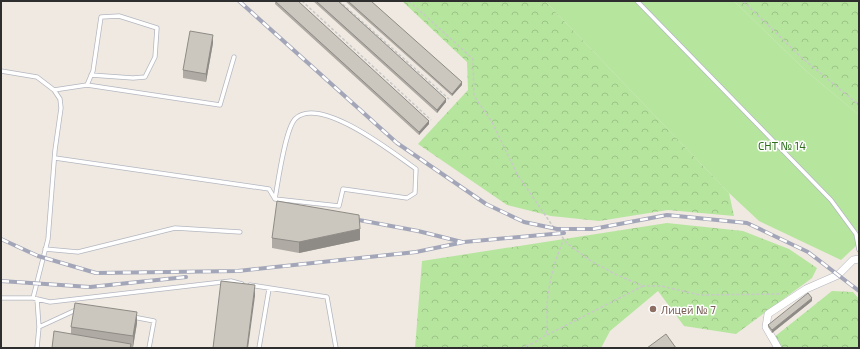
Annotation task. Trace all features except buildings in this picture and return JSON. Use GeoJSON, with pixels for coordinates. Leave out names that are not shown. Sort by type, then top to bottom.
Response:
{"type":"FeatureCollection","features":[{"type":"Feature","properties":{"kind":"street"},"geometry":{"type":"LineString","coordinates":[[778,348],[766,327],[768,314],[806,289],[838,275],[853,260],[859,259]]}},
{"type":"Feature","properties":{"kind":"lane"},"geometry":{"type":"LineString","coordinates":[[637,1],[831,200],[856,234],[859,250]]}},
{"type":"Feature","properties":{"kind":"lane"},"geometry":{"type":"LineString","coordinates":[[87,85],[91,75],[101,17],[119,16],[157,28],[155,57],[145,77],[133,78],[91,75]]}},
{"type":"Feature","properties":{"kind":"lane"},"geometry":{"type":"LineString","coordinates":[[54,90],[87,85],[220,105],[234,58]]}},
{"type":"Feature","properties":{"kind":"lane"},"geometry":{"type":"LineString","coordinates":[[1,71],[36,78],[54,90],[60,99],[61,108],[54,158],[48,239],[35,298],[39,327],[37,348]]}},
{"type":"Feature","properties":{"kind":"lane"},"geometry":{"type":"LineString","coordinates":[[308,113],[325,115],[354,126],[416,169],[415,193],[406,198],[343,189],[339,206],[275,199],[288,132],[295,119],[308,113]]}},
{"type":"Feature","properties":{"kind":"lane"},"geometry":{"type":"LineString","coordinates":[[54,158],[269,189],[275,199]]}},
{"type":"Feature","properties":{"kind":"lane"},"geometry":{"type":"LineString","coordinates":[[45,249],[78,252],[175,228],[240,232]]}},
{"type":"Feature","properties":{"kind":"lane"},"geometry":{"type":"LineString","coordinates":[[1,298],[35,298],[50,302],[231,281],[268,289],[327,297],[336,348]]}},
{"type":"Feature","properties":{"kind":"lane"},"geometry":{"type":"LineString","coordinates":[[259,348],[268,289]]}},
{"type":"Feature","properties":{"kind":"lane"},"geometry":{"type":"LineString","coordinates":[[39,327],[75,308],[83,310]]}},
{"type":"Feature","properties":{"kind":"lane"},"geometry":{"type":"LineString","coordinates":[[130,317],[154,320],[149,348]]}},
{"type":"Feature","properties":{"kind":"path"},"geometry":{"type":"LineString","coordinates":[[302,1],[431,120]]}},
{"type":"Feature","properties":{"kind":"path"},"geometry":{"type":"LineString","coordinates":[[339,1],[449,99]]}},
{"type":"Feature","properties":{"kind":"path"},"geometry":{"type":"LineString","coordinates":[[409,1],[473,60],[474,96],[492,122],[517,174],[552,225],[564,239],[591,261],[615,274],[643,286],[661,286],[700,295],[784,294]]}},
{"type":"Feature","properties":{"kind":"path"},"geometry":{"type":"LineString","coordinates":[[743,1],[802,58],[859,105]]}},
{"type":"Feature","properties":{"kind":"path"},"geometry":{"type":"LineString","coordinates":[[546,335],[549,322],[548,296],[558,251],[564,239]]}},
{"type":"Feature","properties":{"kind":"path"},"geometry":{"type":"LineString","coordinates":[[520,348],[534,343],[546,335],[643,286]]}},
{"type":"Feature","properties":{"kind":"green space"},"geometry":{"type":"Polygon","coordinates":[[[402,1],[545,1],[729,193],[734,216],[668,210],[599,221],[551,216],[507,205],[418,144],[468,90],[467,62],[402,1]]]}},
{"type":"Feature","properties":{"kind":"green space","name":"СНТ № 14"},"geometry":{"type":"Polygon","coordinates":[[[545,1],[734,1],[805,70],[859,115],[859,246],[857,245],[841,260],[759,221],[729,193],[545,1]]]}},
{"type":"Feature","properties":{"kind":"green space"},"geometry":{"type":"Polygon","coordinates":[[[734,1],[859,1],[859,115],[805,70],[734,1]]]}},
{"type":"Feature","properties":{"kind":"green space"},"geometry":{"type":"Polygon","coordinates":[[[667,223],[743,231],[789,249],[817,268],[812,278],[736,334],[684,326],[658,291],[610,331],[601,348],[415,348],[422,261],[667,223]]]}},
{"type":"Feature","properties":{"kind":"green space"},"geometry":{"type":"Polygon","coordinates":[[[832,291],[853,292],[859,299],[859,348],[780,348],[773,338],[832,291]]]}},
{"type":"Feature","properties":{"kind":"railway"},"geometry":{"type":"LineString","coordinates":[[239,1],[397,143],[486,204],[524,222],[557,229],[593,229],[667,215],[747,223],[808,252],[859,291]]}},
{"type":"Feature","properties":{"kind":"railway"},"geometry":{"type":"LineString","coordinates":[[348,218],[418,231],[462,242]]}},
{"type":"Feature","properties":{"kind":"railway"},"geometry":{"type":"LineString","coordinates":[[1,239],[38,256],[96,273],[238,271],[416,252],[464,242],[564,233]]}},
{"type":"Feature","properties":{"kind":"railway"},"geometry":{"type":"LineString","coordinates":[[1,281],[90,287],[186,277]]}},
{"type":"Feature","properties":{"kind":"place","name":"Лицей № 7"},"geometry":{"type":"Point","coordinates":[653,309]}}]}
